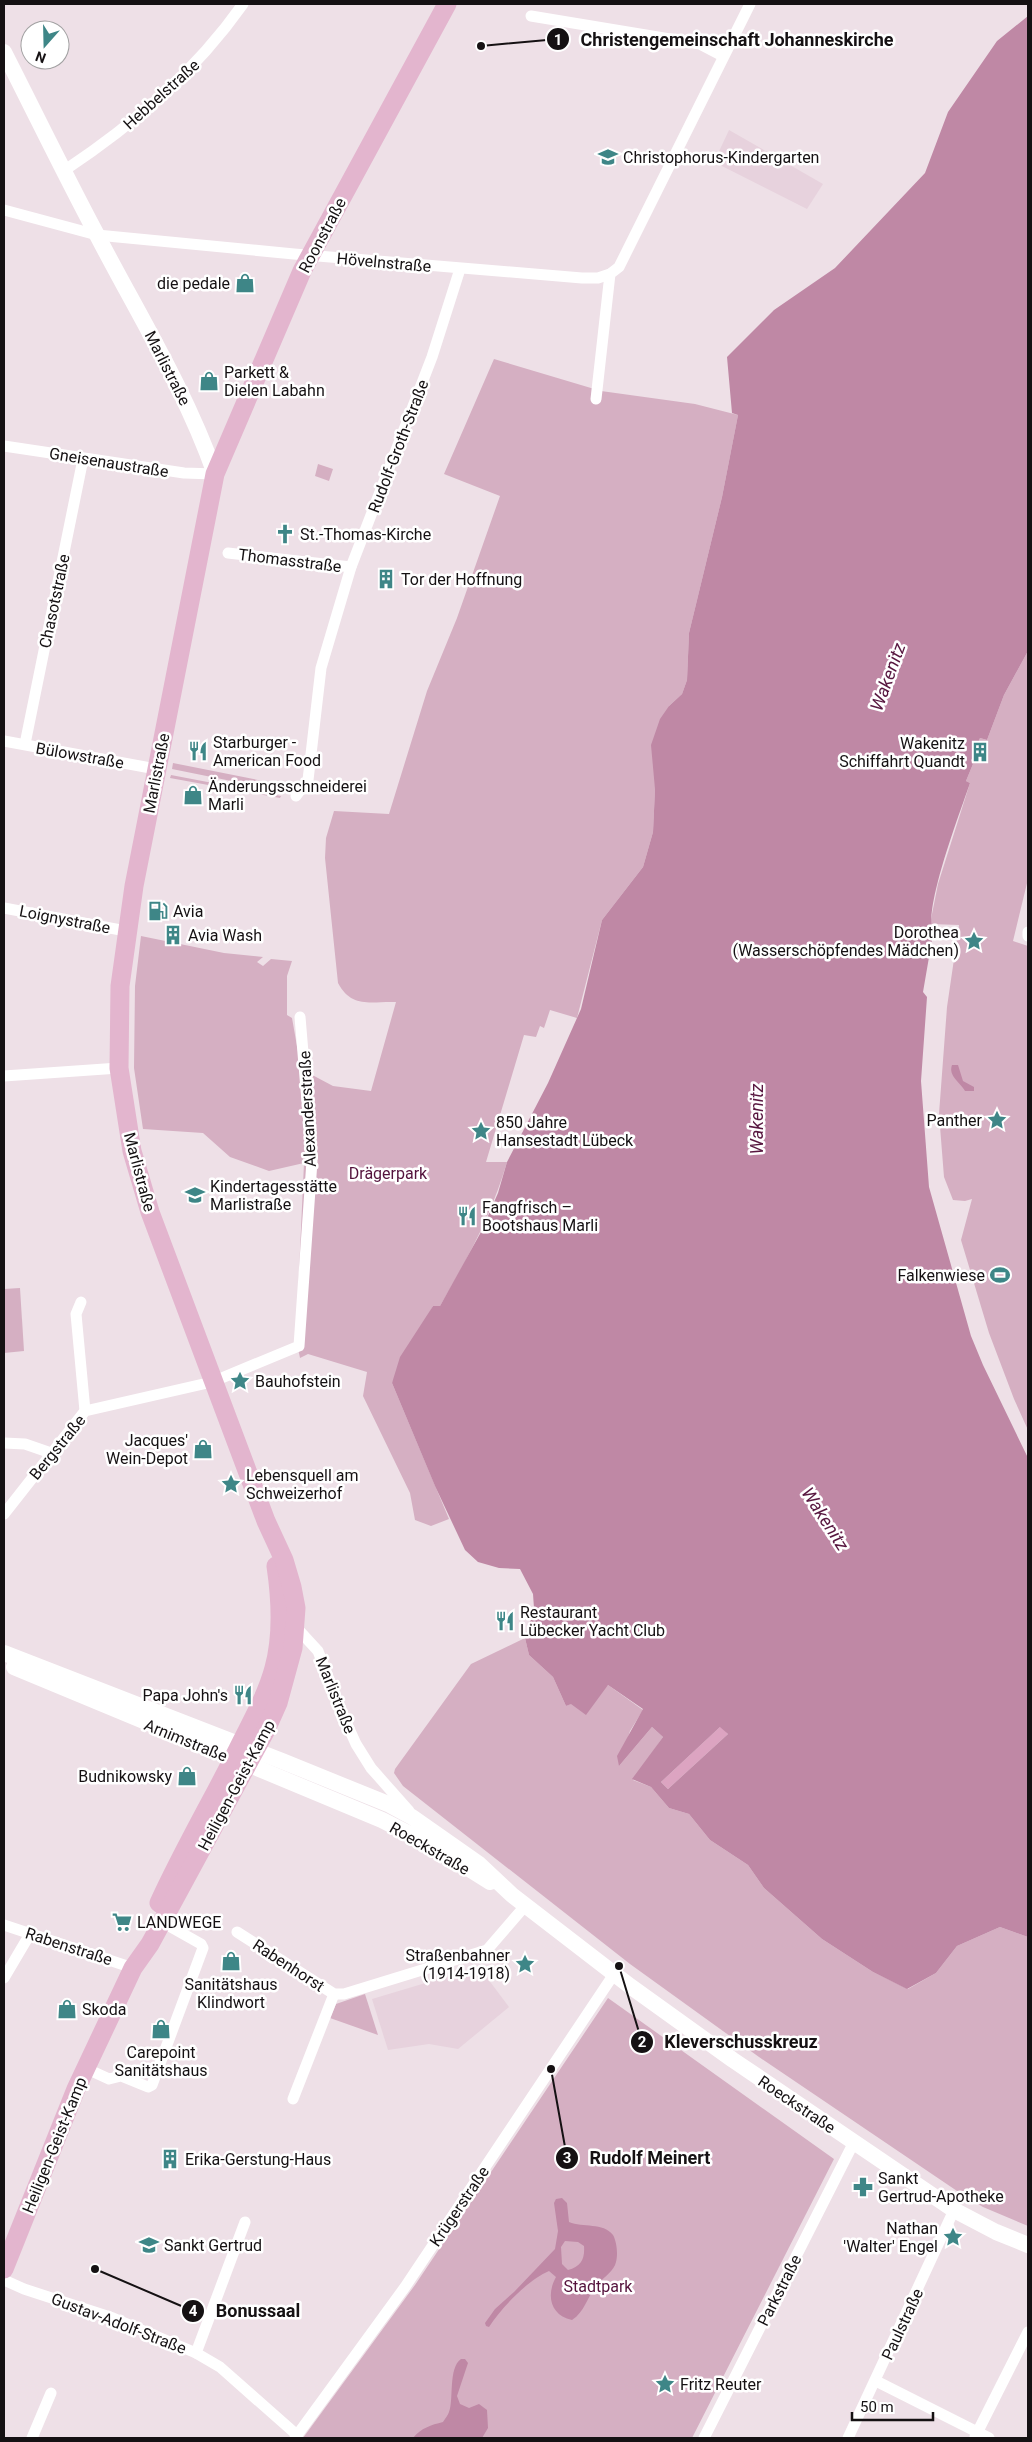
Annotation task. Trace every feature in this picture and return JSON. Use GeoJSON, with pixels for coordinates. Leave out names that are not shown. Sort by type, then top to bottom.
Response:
{"type":"FeatureCollection","features":[{"type":"Feature","properties":{"kind":"main road","name":"Roonstraße"},"geometry":{"type":"LineString","coordinates":[[215,474],[310,255],[447,4]]}},
{"type":"Feature","properties":{"kind":"main road","name":"Marlistraße"},"geometry":{"type":"LineString","coordinates":[[4,52],[97,235],[173,375],[198,427],[215,474],[156,768],[126,931],[120,986],[119,1068],[132,1152],[150,1212],[212,1382],[266,1521],[286,1588]]}},
{"type":"Feature","properties":{"kind":"main road","name":"Heiligen-Geist-Kamp"},"geometry":{"type":"LineString","coordinates":[[133,1968],[142,1940],[173,1872],[244,1754],[278,1703],[289,1670],[295,1626],[296,1608],[286,1588]]}},
{"type":"Feature","properties":{"kind":"main road","name":"Heiligen-Geist-Kamp"},"geometry":{"type":"LineString","coordinates":[[4,2269],[86,2068],[133,1968],[162,1922],[244,1754],[274,1668],[286,1588]]}},
{"type":"Feature","properties":{"kind":"main road","name":"Arnimstraße"},"geometry":{"type":"LineString","coordinates":[[4,1653],[244,1754],[354,1808]]}},
{"type":"Feature","properties":{"kind":"main road","name":"Arnimstraße"},"geometry":{"type":"LineString","coordinates":[[4,1661],[129,1716],[364,1794]]}},
{"type":"Feature","properties":{"kind":"main road","name":"Roeckstraße"},"geometry":{"type":"LineString","coordinates":[[364,1794],[421,1822],[479,1864],[505,1890],[525,1906],[732,2060],[954,2210],[996,2232],[1028,2245]]}},
{"type":"Feature","properties":{"kind":"main road","name":"Roeckstraße"},"geometry":{"type":"LineString","coordinates":[[354,1808],[431,1845],[471,1872],[505,1890]]}},
{"type":"Feature","properties":{"kind":"street","name":"Hebbelstraße"},"geometry":{"type":"LineString","coordinates":[[64,170],[121,131],[185,75],[216,42],[242,4]]}},
{"type":"Feature","properties":{"kind":"street"},"geometry":{"type":"LineString","coordinates":[[596,399],[610,274],[619,267],[750,4]]}},
{"type":"Feature","properties":{"kind":"street"},"geometry":{"type":"LineString","coordinates":[[531,16],[700,44],[724,56]]}},
{"type":"Feature","properties":{"kind":"street","name":"Hövelnstraße"},"geometry":{"type":"LineString","coordinates":[[4,210],[97,235],[582,278],[598,278],[610,274]]}},
{"type":"Feature","properties":{"kind":"street","name":"Rudolf-Groth-Straße"},"geometry":{"type":"LineString","coordinates":[[296,796],[308,780],[321,668],[351,567],[432,357],[460,268]]}},
{"type":"Feature","properties":{"kind":"street","name":"Gneisenaustraße"},"geometry":{"type":"LineString","coordinates":[[4,446],[197,475],[215,474]]}},
{"type":"Feature","properties":{"kind":"street","name":"Chasotstraße"},"geometry":{"type":"LineString","coordinates":[[25,744],[83,458]]}},
{"type":"Feature","properties":{"kind":"street","name":"Thomasstraße"},"geometry":{"type":"LineString","coordinates":[[228,552],[351,567]]}},
{"type":"Feature","properties":{"kind":"street","name":"Bülowstraße"},"geometry":{"type":"LineString","coordinates":[[4,741],[156,768]]}},
{"type":"Feature","properties":{"kind":"street","name":"Loignystraße"},"geometry":{"type":"LineString","coordinates":[[4,908],[126,931]]}},
{"type":"Feature","properties":{"kind":"street","name":"Alexanderstraße"},"geometry":{"type":"LineString","coordinates":[[212,1382],[299,1346],[312,1160],[300,1017]]}},
{"type":"Feature","properties":{"kind":"street"},"geometry":{"type":"LineString","coordinates":[[4,1076],[119,1068]]}},
{"type":"Feature","properties":{"kind":"street"},"geometry":{"type":"LineString","coordinates":[[81,1302],[76,1314],[84,1411]]}},
{"type":"Feature","properties":{"kind":"street","name":"Bergstraße"},"geometry":{"type":"LineString","coordinates":[[4,1514],[84,1411],[212,1382]]}},
{"type":"Feature","properties":{"kind":"street"},"geometry":{"type":"LineString","coordinates":[[4,1443],[25,1444],[51,1453]]}},
{"type":"Feature","properties":{"kind":"street","name":"Marlistraße"},"geometry":{"type":"LineString","coordinates":[[295,1626],[318,1651],[356,1744],[374,1772]]}},
{"type":"Feature","properties":{"kind":"street"},"geometry":{"type":"LineString","coordinates":[[354,1808],[364,1794],[374,1772]]}},
{"type":"Feature","properties":{"kind":"street","name":"Roeckstraße"},"geometry":{"type":"LineString","coordinates":[[374,1772],[421,1822]]}},
{"type":"Feature","properties":{"kind":"street","name":"Rabenhorst"},"geometry":{"type":"LineString","coordinates":[[237,1932],[334,1994],[344,1994],[487,1950],[525,1906]]}},
{"type":"Feature","properties":{"kind":"street"},"geometry":{"type":"LineString","coordinates":[[86,2068],[109,2079],[121,2076],[150,2087],[203,1948],[201,1944],[162,1922]]}},
{"type":"Feature","properties":{"kind":"street","name":"Rabenstraße"},"geometry":{"type":"LineString","coordinates":[[4,1925],[133,1968]]}},
{"type":"Feature","properties":{"kind":"street"},"geometry":{"type":"LineString","coordinates":[[4,1978],[30,1934]]}},
{"type":"Feature","properties":{"kind":"street","name":"Krügerstraße"},"geometry":{"type":"LineString","coordinates":[[296,2437],[404,2287],[614,1974]]}},
{"type":"Feature","properties":{"kind":"street"},"geometry":{"type":"LineString","coordinates":[[293,2099],[334,1994]]}},
{"type":"Feature","properties":{"kind":"street","name":"Parkstraße"},"geometry":{"type":"LineString","coordinates":[[704,2438],[854,2142]]}},
{"type":"Feature","properties":{"kind":"street","name":"Paulstraße"},"geometry":{"type":"LineString","coordinates":[[848,2438],[954,2210]]}},
{"type":"Feature","properties":{"kind":"street"},"geometry":{"type":"LineString","coordinates":[[196,2353],[245,2222]]}},
{"type":"Feature","properties":{"kind":"street","name":"Gustav-Adolf-Straße"},"geometry":{"type":"LineString","coordinates":[[4,2280],[113,2318],[196,2353],[220,2367],[296,2437]]}},
{"type":"Feature","properties":{"kind":"street"},"geometry":{"type":"LineString","coordinates":[[976,2435],[1028,2332]]}},
{"type":"Feature","properties":{"kind":"street"},"geometry":{"type":"LineString","coordinates":[[876,2381],[976,2435],[989,2438]]}},
{"type":"Feature","properties":{"kind":"street"},"geometry":{"type":"LineString","coordinates":[[32,2438],[51,2393]]}},
{"type":"Feature","properties":{"kind":"shaded area"},"geometry":{"type":"Polygon","coordinates":[[[729,130],[823,184],[807,209],[714,162],[729,130]]]}},
{"type":"Feature","properties":{"kind":"shaded area"},"geometry":{"type":"Polygon","coordinates":[[[721,1726],[728,1734],[668,1789],[661,1782],[721,1726]]]}},
{"type":"Feature","properties":{"kind":"shaded area"},"geometry":{"type":"Polygon","coordinates":[[[479,1967],[509,2007],[458,2049],[429,2044],[388,2050],[372,1999],[479,1967]]]}},
{"type":"Feature","properties":{"kind":"green space","name":"Drägerpark"},"geometry":{"type":"Polygon","coordinates":[[[494,359],[601,391],[695,404],[738,415],[722,497],[689,633],[687,680],[682,694],[669,706],[655,789],[653,832],[643,867],[602,920],[577,1018],[550,1010],[544,1028],[540,1026],[536,1037],[524,1035],[486,1162],[507,1162],[494,1200],[460,1271],[440,1306],[433,1306],[392,1383],[449,1519],[431,1526],[415,1520],[410,1493],[363,1396],[367,1372],[308,1354],[300,1358],[296,1339],[304,1163],[269,1171],[230,1157],[203,1133],[143,1129],[134,1068],[135,986],[141,936],[224,953],[263,957],[257,962],[263,966],[271,959],[292,961],[287,976],[287,1015],[292,1018],[301,1069],[333,1086],[371,1091],[396,1002],[363,1002],[356,1000],[349,997],[338,983],[325,858],[326,838],[334,811],[389,814],[427,691],[457,618],[500,496],[444,474],[494,359]]]}},
{"type":"Feature","properties":{"kind":"green space"},"geometry":{"type":"Polygon","coordinates":[[[318,464],[333,469],[329,481],[315,476],[318,464]]]}},
{"type":"Feature","properties":{"kind":"green space"},"geometry":{"type":"Polygon","coordinates":[[[1028,651],[1028,879],[1013,941],[1028,946],[1028,1430],[989,1333],[961,1240],[972,1199],[965,1201],[953,1200],[944,1177],[939,1114],[947,1007],[959,925],[930,924],[938,884],[970,783],[966,781],[973,764],[971,762],[980,738],[987,740],[1004,695],[1028,651]]]}},
{"type":"Feature","properties":{"kind":"green space"},"geometry":{"type":"Polygon","coordinates":[[[173,763],[283,785],[281,791],[172,769],[173,763]]]}},
{"type":"Feature","properties":{"kind":"green space"},"geometry":{"type":"Polygon","coordinates":[[[171,775],[281,796],[280,798],[170,778],[171,775]]]}},
{"type":"Feature","properties":{"kind":"green space"},"geometry":{"type":"Polygon","coordinates":[[[20,1288],[24,1351],[4,1353],[4,1289],[20,1288]]]}},
{"type":"Feature","properties":{"kind":"green space"},"geometry":{"type":"Polygon","coordinates":[[[525,1638],[529,1655],[553,1677],[566,1706],[608,1685],[643,1710],[630,1731],[619,1766],[652,1727],[663,1737],[633,1780],[651,1787],[669,1808],[689,1814],[710,1840],[748,1865],[764,1888],[822,1939],[873,1972],[908,1989],[936,1973],[957,1946],[1000,1927],[1028,1937],[1028,2226],[983,2207],[960,2193],[759,2057],[630,1964],[403,1786],[394,1773],[395,1769],[471,1664],[525,1638]]]}},
{"type":"Feature","properties":{"kind":"green space"},"geometry":{"type":"Polygon","coordinates":[[[365,1994],[378,2035],[330,2018],[336,2004],[365,1994]]]}},
{"type":"Feature","properties":{"kind":"green space","name":"Stadtpark"},"geometry":{"type":"Polygon","coordinates":[[[608,1998],[834,2159],[692,2438],[303,2438],[415,2285],[608,1998]]]}},
{"type":"Feature","properties":{"kind":"water","name":"Wakenitz"},"geometry":{"type":"Polygon","coordinates":[[[1028,16],[1028,651],[1004,695],[987,740],[980,738],[971,761],[973,764],[966,781],[970,783],[951,837],[938,883],[933,904],[931,921],[933,934],[923,992],[927,997],[921,1081],[929,1187],[971,1336],[1028,1458],[1028,1937],[1000,1927],[957,1946],[936,1973],[907,1989],[873,1972],[822,1939],[764,1888],[748,1865],[710,1840],[689,1814],[669,1808],[651,1787],[632,1779],[663,1737],[652,1727],[619,1766],[617,1756],[643,1709],[608,1685],[586,1715],[571,1704],[566,1706],[553,1677],[529,1655],[525,1638],[534,1608],[533,1594],[520,1569],[499,1568],[478,1562],[465,1550],[435,1486],[392,1383],[400,1357],[433,1306],[440,1306],[481,1232],[498,1193],[507,1162],[548,1083],[581,1009],[602,920],[643,867],[653,832],[655,789],[651,745],[660,719],[669,706],[682,694],[687,680],[689,633],[722,497],[738,415],[732,413],[727,357],[774,310],[835,268],[925,173],[948,112],[997,41],[1028,16]],[[720,1727],[661,1782],[668,1789],[728,1734],[720,1727]]]}},
{"type":"Feature","properties":{"kind":"water"},"geometry":{"type":"Polygon","coordinates":[[[952,1065],[958,1065],[963,1081],[974,1087],[974,1091],[965,1091],[953,1076],[952,1065]]]}},
{"type":"Feature","properties":{"kind":"water"},"geometry":{"type":"Polygon","coordinates":[[[567,2149],[573,2149],[577,2156],[573,2163],[567,2163],[563,2159],[563,2153],[567,2149]]]}},
{"type":"Feature","properties":{"kind":"water"},"geometry":{"type":"Polygon","coordinates":[[[562,2198],[567,2203],[569,2222],[604,2228],[613,2235],[617,2248],[615,2265],[601,2280],[580,2312],[572,2320],[559,2314],[552,2303],[551,2291],[556,2277],[549,2271],[524,2287],[501,2311],[489,2327],[486,2326],[485,2323],[495,2309],[555,2249],[558,2231],[554,2203],[556,2199],[562,2198]],[[565,2241],[561,2247],[562,2264],[568,2270],[579,2265],[583,2259],[584,2246],[578,2242],[565,2241]]]}},
{"type":"Feature","properties":{"kind":"water"},"geometry":{"type":"Polygon","coordinates":[[[461,2359],[465,2359],[468,2363],[457,2396],[460,2404],[469,2408],[479,2404],[487,2410],[488,2428],[482,2438],[413,2438],[427,2427],[443,2422],[447,2416],[450,2407],[454,2369],[461,2359]]]}},
{"type":"Feature","properties":{"kind":"place","name":"Christengemeinschaft Johanneskirche"},"geometry":{"type":"Point","coordinates":[481,46]}},
{"type":"Feature","properties":{"kind":"place","name":"Christophorus-Kindergarten"},"geometry":{"type":"Point","coordinates":[608,157]}},
{"type":"Feature","properties":{"kind":"place","name":"die pedale"},"geometry":{"type":"Point","coordinates":[245,283]}},
{"type":"Feature","properties":{"kind":"place","name":"Parkett & Dielen Labahn"},"geometry":{"type":"Point","coordinates":[209,381]}},
{"type":"Feature","properties":{"kind":"place","name":"St.-Thomas-Kirche"},"geometry":{"type":"Point","coordinates":[285,534]}},
{"type":"Feature","properties":{"kind":"place","name":"Tor der Hoffnung"},"geometry":{"type":"Point","coordinates":[386,579]}},
{"type":"Feature","properties":{"kind":"place","name":"Starburger - American Food"},"geometry":{"type":"Point","coordinates":[198,751]}},
{"type":"Feature","properties":{"kind":"place","name":"Wakenitz Schiffahrt Quandt"},"geometry":{"type":"Point","coordinates":[980,752]}},
{"type":"Feature","properties":{"kind":"place","name":"Änderungsschneiderei Marli"},"geometry":{"type":"Point","coordinates":[193,795]}},
{"type":"Feature","properties":{"kind":"place","name":"Avia"},"geometry":{"type":"Point","coordinates":[158,911]}},
{"type":"Feature","properties":{"kind":"place","name":"Avia Wash"},"geometry":{"type":"Point","coordinates":[173,935]}},
{"type":"Feature","properties":{"kind":"place","name":"Dorothea (Wasserschöpfendes Mädchen)"},"geometry":{"type":"Point","coordinates":[974,941]}},
{"type":"Feature","properties":{"kind":"place","name":"Panther"},"geometry":{"type":"Point","coordinates":[997,1120]}},
{"type":"Feature","properties":{"kind":"place","name":"850 Jahre Hansestadt Lübeck"},"geometry":{"type":"Point","coordinates":[481,1131]}},
{"type":"Feature","properties":{"kind":"place","name":"Kindertagesstätte Marlistraße"},"geometry":{"type":"Point","coordinates":[195,1195]}},
{"type":"Feature","properties":{"kind":"place","name":"Fangfrisch – Bootshaus Marli"},"geometry":{"type":"Point","coordinates":[467,1216]}},
{"type":"Feature","properties":{"kind":"place","name":"Falkenwiese"},"geometry":{"type":"Point","coordinates":[1000,1275]}},
{"type":"Feature","properties":{"kind":"place","name":"Bauhofstein"},"geometry":{"type":"Point","coordinates":[240,1381]}},
{"type":"Feature","properties":{"kind":"place","name":"Jacques' Wein-Depot"},"geometry":{"type":"Point","coordinates":[203,1449]}},
{"type":"Feature","properties":{"kind":"place","name":"Lebensquell am Schweizerhof"},"geometry":{"type":"Point","coordinates":[231,1484]}},
{"type":"Feature","properties":{"kind":"place","name":"Restaurant Lübecker Yacht Club"},"geometry":{"type":"Point","coordinates":[505,1621]}},
{"type":"Feature","properties":{"kind":"place","name":"Papa John's"},"geometry":{"type":"Point","coordinates":[243,1695]}},
{"type":"Feature","properties":{"kind":"place","name":"Budnikowsky"},"geometry":{"type":"Point","coordinates":[187,1776]}},
{"type":"Feature","properties":{"kind":"place","name":"LANDWEGE"},"geometry":{"type":"Point","coordinates":[122,1922]}},
{"type":"Feature","properties":{"kind":"place","name":"Sanitätshaus Klindwort"},"geometry":{"type":"Point","coordinates":[231,1961]}},
{"type":"Feature","properties":{"kind":"place","name":"Straßenbahner (1914-1918)"},"geometry":{"type":"Point","coordinates":[525,1964]}},
{"type":"Feature","properties":{"kind":"place","name":"Kleverschusskreuz"},"geometry":{"type":"Point","coordinates":[619,1966]}},
{"type":"Feature","properties":{"kind":"place","name":"Skoda"},"geometry":{"type":"Point","coordinates":[67,2009]}},
{"type":"Feature","properties":{"kind":"place","name":"Carepoint Sanitätshaus"},"geometry":{"type":"Point","coordinates":[161,2029]}},
{"type":"Feature","properties":{"kind":"place","name":"Rudolf Meinert"},"geometry":{"type":"Point","coordinates":[551,2069]}},
{"type":"Feature","properties":{"kind":"place","name":"Erika-Gerstung-Haus"},"geometry":{"type":"Point","coordinates":[170,2159]}},
{"type":"Feature","properties":{"kind":"place","name":"Sankt Gertrud-Apotheke"},"geometry":{"type":"Point","coordinates":[863,2187]}},
{"type":"Feature","properties":{"kind":"place","name":"Nathan 'Walter' Engel"},"geometry":{"type":"Point","coordinates":[953,2237]}},
{"type":"Feature","properties":{"kind":"place","name":"Sankt Gertrud"},"geometry":{"type":"Point","coordinates":[149,2245]}},
{"type":"Feature","properties":{"kind":"place","name":"Bonussaal"},"geometry":{"type":"Point","coordinates":[95,2269]}},
{"type":"Feature","properties":{"kind":"place","name":"Fritz Reuter"},"geometry":{"type":"Point","coordinates":[665,2384]}}]}
